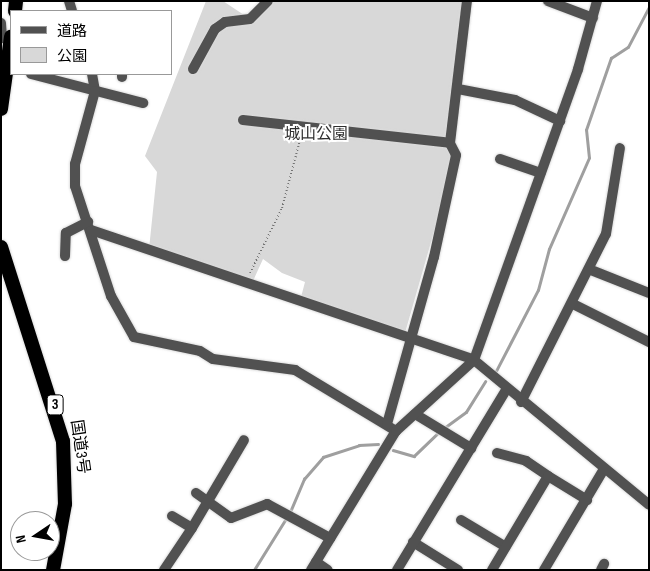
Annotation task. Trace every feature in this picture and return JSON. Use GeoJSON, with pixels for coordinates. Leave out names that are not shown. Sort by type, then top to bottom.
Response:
{"type":"FeatureCollection","features":[{"type":"Feature","properties":{"kind":"highway"},"geometry":{"type":"LineString","coordinates":[[2,101],[10,46]]}},
{"type":"Feature","properties":{"kind":"highway","name":"国道3号"},"geometry":{"type":"LineString","coordinates":[[1,247],[64,441],[65,512],[53,570]]}},
{"type":"Feature","properties":{"kind":"street"},"geometry":{"type":"LineString","coordinates":[[193,69],[215,29],[225,22],[250,19],[268,1]]}},
{"type":"Feature","properties":{"kind":"street"},"geometry":{"type":"LineString","coordinates":[[387,424],[412,338],[456,155],[450,143],[458,90],[467,1]]}},
{"type":"Feature","properties":{"kind":"street"},"geometry":{"type":"LineString","coordinates":[[548,1],[593,18]]}},
{"type":"Feature","properties":{"kind":"street"},"geometry":{"type":"LineString","coordinates":[[328,570],[313,566],[396,431],[474,360],[560,121],[597,1]]}},
{"type":"Feature","properties":{"kind":"street"},"geometry":{"type":"LineString","coordinates":[[1,24],[2,38],[10,39]]}},
{"type":"Feature","properties":{"kind":"street"},"geometry":{"type":"LineString","coordinates":[[35,75],[143,103]]}},
{"type":"Feature","properties":{"kind":"street"},"geometry":{"type":"LineString","coordinates":[[92,75],[95,91],[75,164],[75,186],[90,226],[111,296],[134,337],[230,362],[295,370],[396,431]]}},
{"type":"Feature","properties":{"kind":"street"},"geometry":{"type":"LineString","coordinates":[[458,90],[515,100],[560,121]]}},
{"type":"Feature","properties":{"kind":"street"},"geometry":{"type":"LineString","coordinates":[[243,120],[450,143]]}},
{"type":"Feature","properties":{"kind":"street"},"geometry":{"type":"LineString","coordinates":[[521,402],[591,270],[606,234],[620,148]]}},
{"type":"Feature","properties":{"kind":"street"},"geometry":{"type":"LineString","coordinates":[[500,159],[541,173]]}},
{"type":"Feature","properties":{"kind":"street"},"geometry":{"type":"LineString","coordinates":[[65,256],[66,234],[90,226],[247,283],[474,360],[506,390],[649,505]]}},
{"type":"Feature","properties":{"kind":"street"},"geometry":{"type":"LineString","coordinates":[[591,270],[649,293]]}},
{"type":"Feature","properties":{"kind":"street"},"geometry":{"type":"LineString","coordinates":[[573,304],[649,342]]}},
{"type":"Feature","properties":{"kind":"street"},"geometry":{"type":"LineString","coordinates":[[397,570],[506,390]]}},
{"type":"Feature","properties":{"kind":"street"},"geometry":{"type":"LineString","coordinates":[[415,414],[471,448]]}},
{"type":"Feature","properties":{"kind":"street"},"geometry":{"type":"LineString","coordinates":[[164,570],[192,528],[244,440]]}},
{"type":"Feature","properties":{"kind":"street"},"geometry":{"type":"LineString","coordinates":[[497,453],[526,462],[587,500]]}},
{"type":"Feature","properties":{"kind":"street"},"geometry":{"type":"LineString","coordinates":[[544,570],[604,469]]}},
{"type":"Feature","properties":{"kind":"street"},"geometry":{"type":"LineString","coordinates":[[492,570],[548,476]]}},
{"type":"Feature","properties":{"kind":"street"},"geometry":{"type":"LineString","coordinates":[[196,493],[231,518],[267,504],[330,538]]}},
{"type":"Feature","properties":{"kind":"street"},"geometry":{"type":"LineString","coordinates":[[172,516],[192,528]]}},
{"type":"Feature","properties":{"kind":"street"},"geometry":{"type":"LineString","coordinates":[[461,520],[506,547]]}},
{"type":"Feature","properties":{"kind":"street"},"geometry":{"type":"LineString","coordinates":[[413,542],[458,570]]}},
{"type":"Feature","properties":{"kind":"path"},"geometry":{"type":"LineString","coordinates":[[247,283],[282,208],[295,170],[302,127]]}},
{"type":"Feature","properties":{"kind":"green space","name":"城山公園"},"geometry":{"type":"Polygon","coordinates":[[[206,1],[223,1],[250,19],[269,1],[462,1],[450,143],[456,155],[405,333],[300,301],[305,282],[282,273],[263,259],[253,281],[149,249],[157,172],[145,156],[206,1]]]}},
{"type":"Feature","properties":{"kind":"waterway"},"geometry":{"type":"LineString","coordinates":[[496,371],[538,290],[549,249],[589,158],[586,130],[611,58],[628,47],[649,7]]}},
{"type":"Feature","properties":{"kind":"waterway"},"geometry":{"type":"LineString","coordinates":[[444,428],[466,412],[485,381]]}},
{"type":"Feature","properties":{"kind":"waterway"},"geometry":{"type":"LineString","coordinates":[[393,450],[414,456],[440,431]]}},
{"type":"Feature","properties":{"kind":"waterway"},"geometry":{"type":"LineString","coordinates":[[290,512],[304,479],[323,457],[359,445],[378,444]]}},
{"type":"Feature","properties":{"kind":"waterway"},"geometry":{"type":"LineString","coordinates":[[254,570],[287,517]]}}]}
